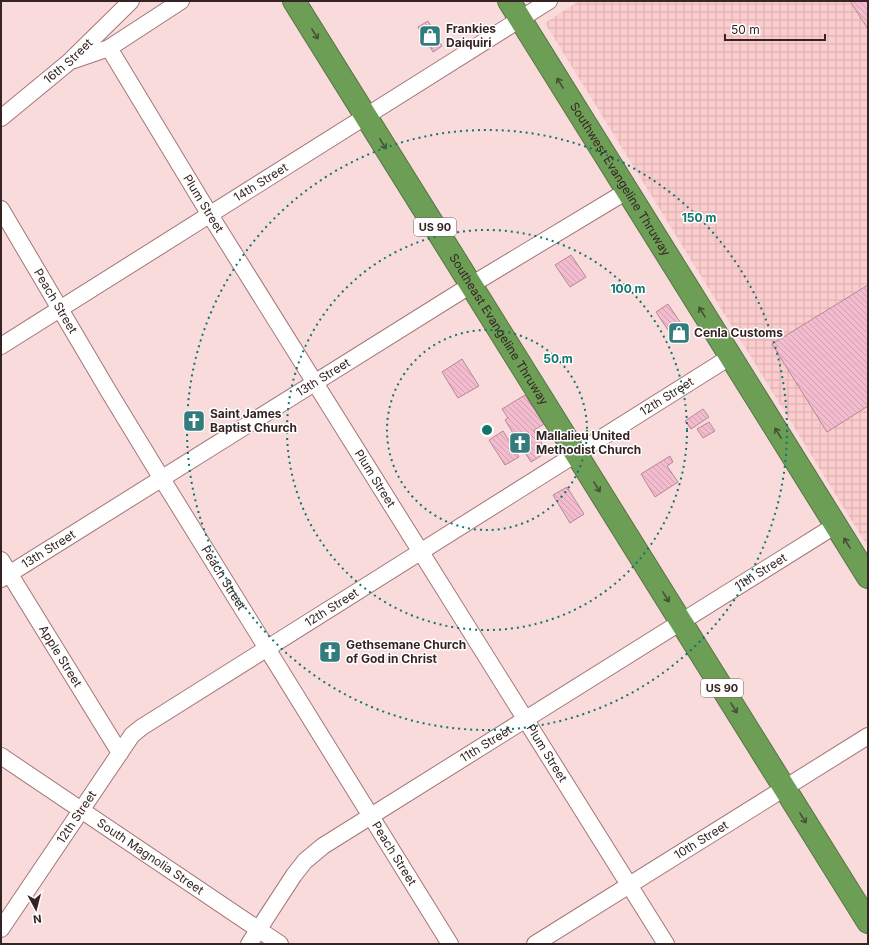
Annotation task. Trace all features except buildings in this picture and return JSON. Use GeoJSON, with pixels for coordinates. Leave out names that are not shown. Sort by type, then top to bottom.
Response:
{"type":"FeatureCollection","features":[{"type":"Feature","properties":{"kind":"highway","name":"Southeast Evangeline Thruway"},"geometry":{"type":"LineString","coordinates":[[294,1],[576,454]]}},
{"type":"Feature","properties":{"kind":"highway","name":"Southwest Evangeline Thruway"},"geometry":{"type":"LineString","coordinates":[[515,10],[730,357],[868,576]]}},
{"type":"Feature","properties":{"kind":"highway","name":"US 90"},"geometry":{"type":"LineString","coordinates":[[576,454],[868,922]]}},
{"type":"Feature","properties":{"kind":"street","name":"16th Street"},"geometry":{"type":"LineString","coordinates":[[1,118],[69,62],[131,1]]}},
{"type":"Feature","properties":{"kind":"street"},"geometry":{"type":"LineString","coordinates":[[69,62],[109,48],[181,1]]}},
{"type":"Feature","properties":{"kind":"street","name":"14th Street"},"geometry":{"type":"LineString","coordinates":[[1,346],[366,117],[515,10],[549,1]]}},
{"type":"Feature","properties":{"kind":"street","name":"Plum Street"},"geometry":{"type":"LineString","coordinates":[[109,48],[210,215],[666,944]]}},
{"type":"Feature","properties":{"kind":"street","name":"13th Street"},"geometry":{"type":"LineString","coordinates":[[5,576],[471,285],[627,191]]}},
{"type":"Feature","properties":{"kind":"street","name":"Peach Street"},"geometry":{"type":"LineString","coordinates":[[1,209],[162,479],[450,944]]}},
{"type":"Feature","properties":{"kind":"street","name":"12th Street"},"geometry":{"type":"LineString","coordinates":[[1,929],[132,735],[142,727],[730,357]]}},
{"type":"Feature","properties":{"kind":"street","name":"11th Street"},"geometry":{"type":"LineString","coordinates":[[249,944],[294,874],[304,861],[323,846],[836,525]]}},
{"type":"Feature","properties":{"kind":"street","name":"Apple Street"},"geometry":{"type":"LineString","coordinates":[[1,560],[5,576],[120,753]]}},
{"type":"Feature","properties":{"kind":"street","name":"10th Street"},"geometry":{"type":"LineString","coordinates":[[535,944],[868,736]]}},
{"type":"Feature","properties":{"kind":"street","name":"South Magnolia Street"},"geometry":{"type":"LineString","coordinates":[[1,756],[280,944]]}},
{"type":"Feature","properties":{"kind":"shaded area"},"geometry":{"type":"Polygon","coordinates":[[[579,1],[868,1],[868,547],[545,23],[579,1]]]}},
{"type":"Feature","properties":{"kind":"place","name":"Frankies Daiquiri"},"geometry":{"type":"Point","coordinates":[430,36]}},
{"type":"Feature","properties":{"kind":"place","name":"Cenla Customs"},"geometry":{"type":"Point","coordinates":[679,333]}},
{"type":"Feature","properties":{"kind":"place","name":"Saint James Baptist Church"},"geometry":{"type":"Point","coordinates":[194,421]}},
{"type":"Feature","properties":{"kind":"place","name":"Mallalieu United Methodist Church"},"geometry":{"type":"Point","coordinates":[520,443]}},
{"type":"Feature","properties":{"kind":"place","name":"Gethsemane Church of God in Christ"},"geometry":{"type":"Point","coordinates":[330,652]}}]}
